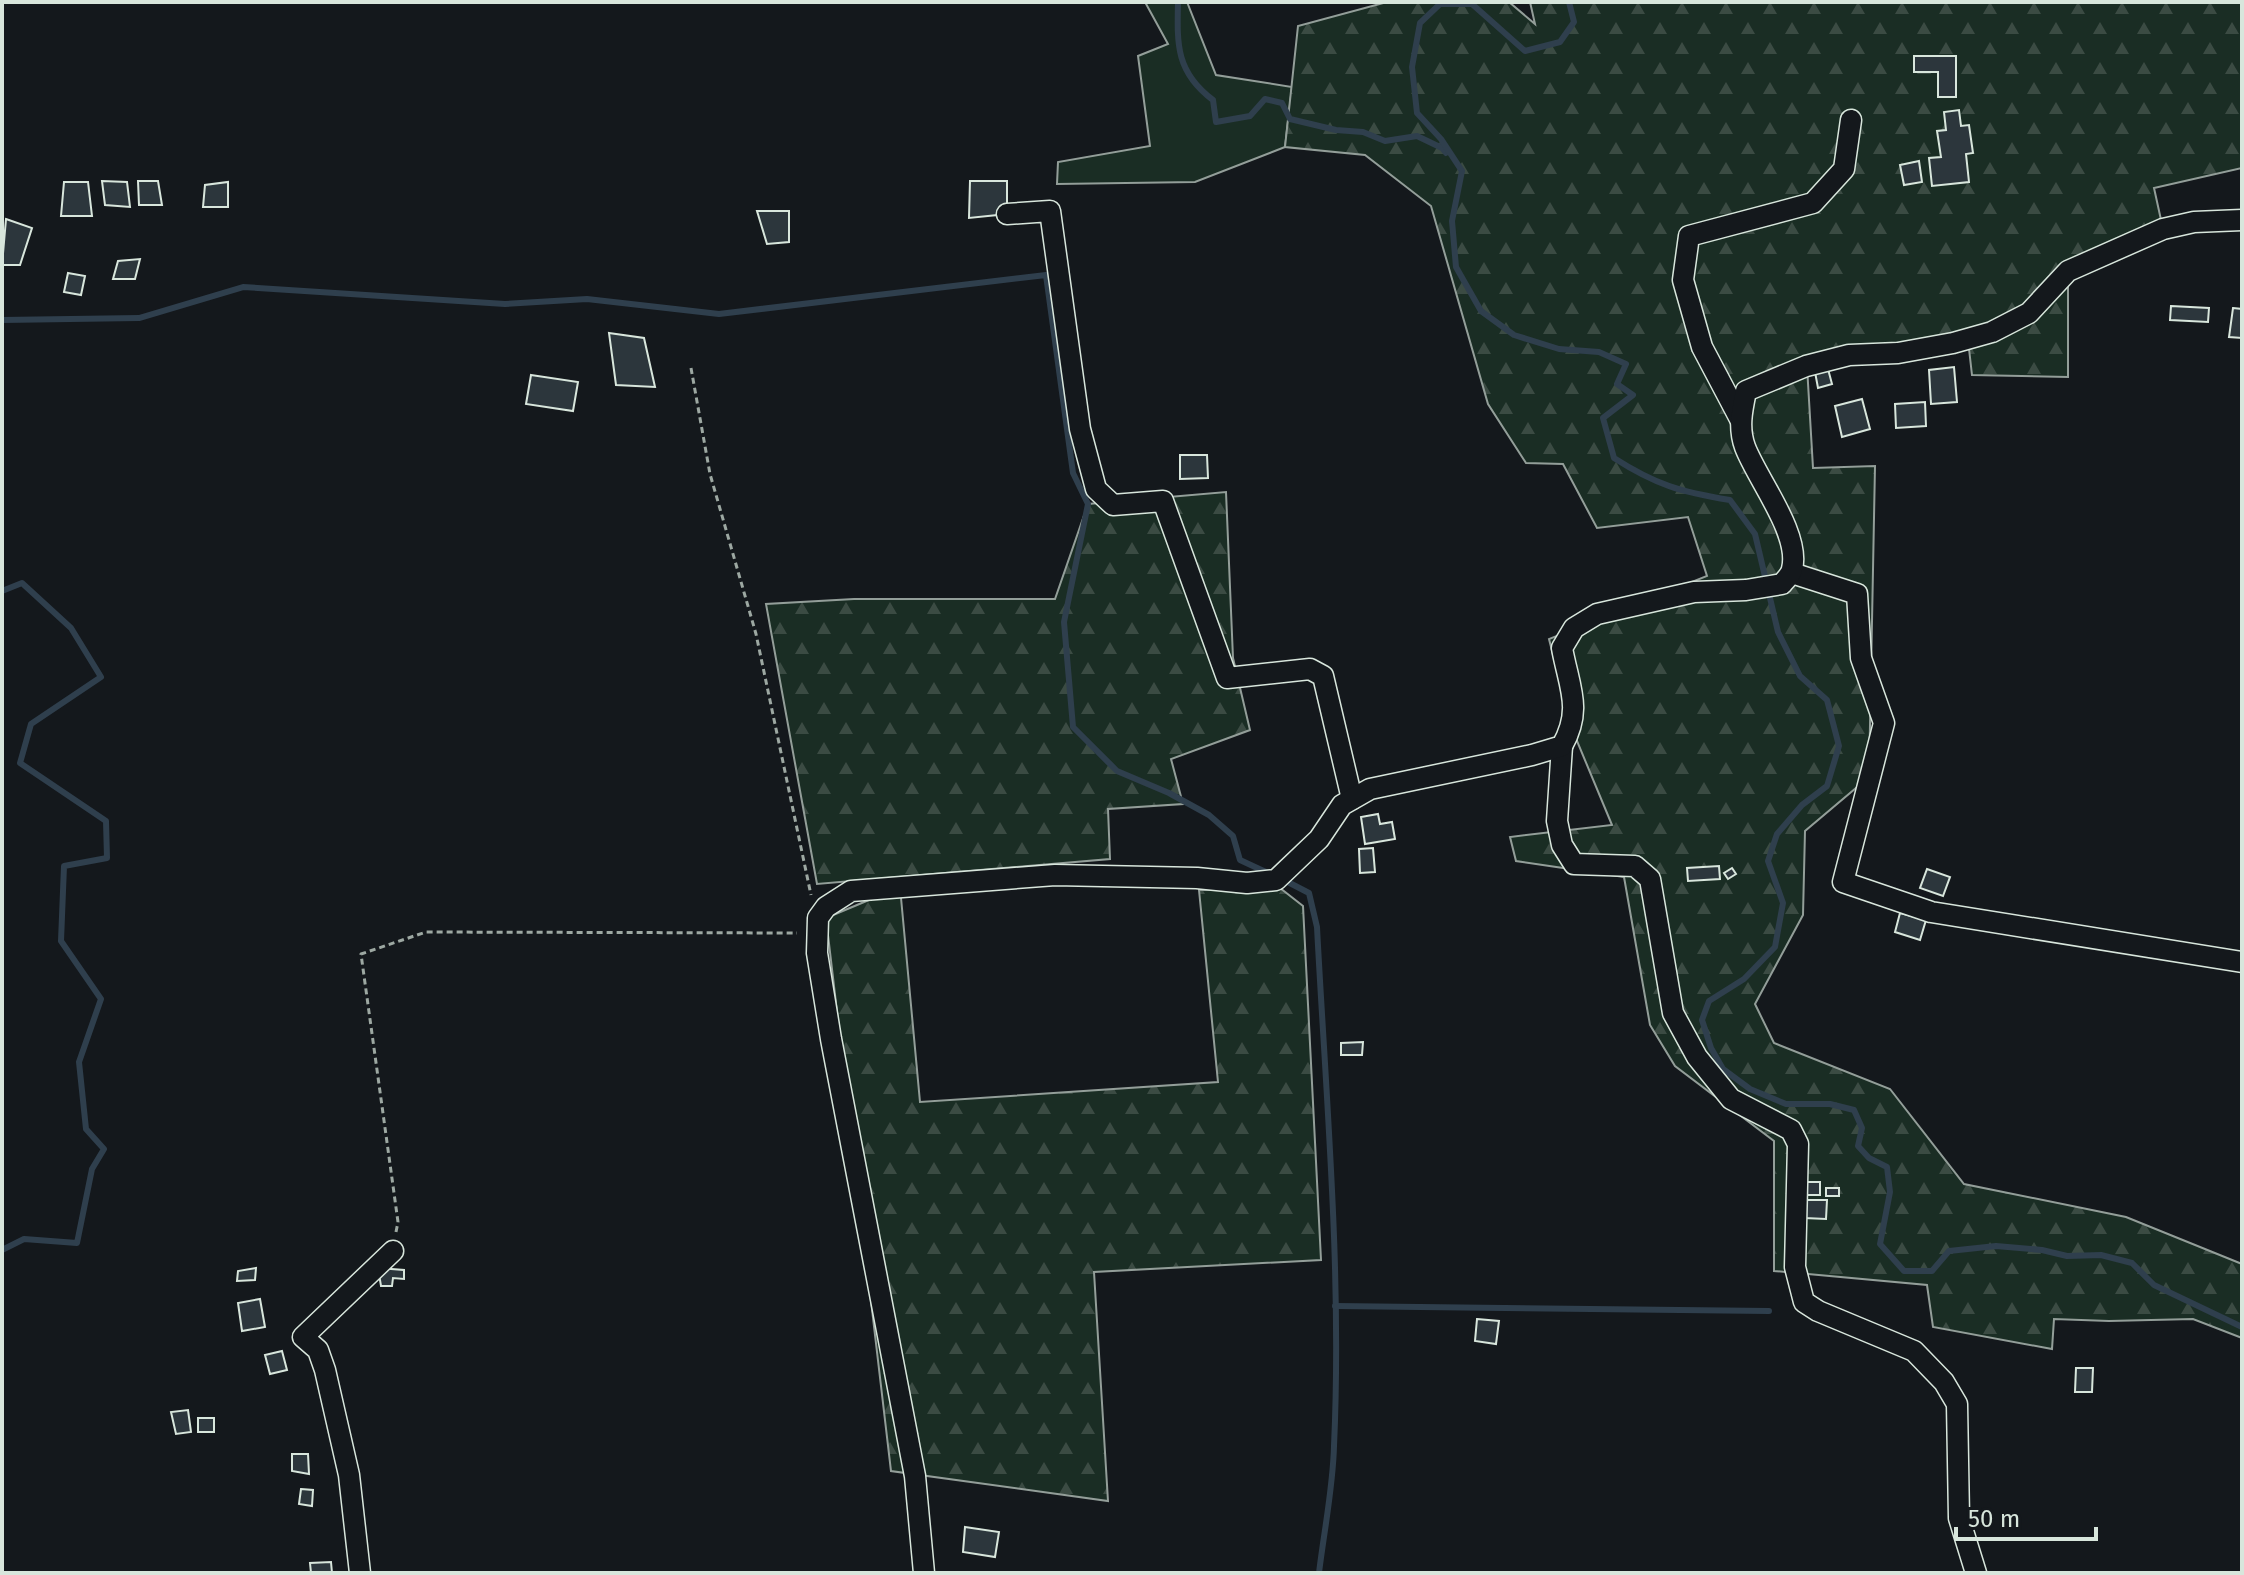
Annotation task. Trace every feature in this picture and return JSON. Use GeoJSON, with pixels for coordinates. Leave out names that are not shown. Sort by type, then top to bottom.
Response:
{"type":"FeatureCollection","features":[{"type":"Feature","properties":{"kind":"street"},"geometry":{"type":"LineString","coordinates":[[1851,120],[1844,169],[1813,203],[1689,236],[1683,280],[1702,347],[1740,419],[1745,446],[1785,526],[1794,556],[1792,573],[1782,584],[1746,590],[1694,592],[1597,614],[1574,628],[1562,648],[1575,706],[1572,729],[1562,746],[1557,821],[1562,845],[1574,864],[1635,866],[1650,879],[1673,1013],[1697,1057],[1731,1099],[1791,1130],[1798,1144],[1795,1267],[1804,1302],[1818,1311],[1914,1351],[1944,1382],[1957,1404],[1959,1518],[1976,1573]]}},
{"type":"Feature","properties":{"kind":"street"},"geometry":{"type":"LineString","coordinates":[[1007,214],[1050,211],[1080,429],[1096,489],[1113,505],[1163,501],[1227,678],[1310,669],[1323,676],[1352,799]]}},
{"type":"Feature","properties":{"kind":"street"},"geometry":{"type":"LineString","coordinates":[[1740,419],[1746,391],[1806,366],[1849,355],[1898,353],[1953,343],[1992,332],[2029,313],[2068,271],[2163,229],[2194,222],[2242,220]]}},
{"type":"Feature","properties":{"kind":"street"},"geometry":{"type":"LineString","coordinates":[[1792,573],[1857,594],[1861,658],[1884,723],[1843,882],[1931,912],[2242,962]]}},
{"type":"Feature","properties":{"kind":"street"},"geometry":{"type":"LineString","coordinates":[[924,1573],[915,1476],[831,1039],[817,925],[826,907],[851,891],[1055,875],[1170,877],[1247,883],[1276,880],[1319,839],[1342,805],[1370,789],[1562,746]]}},
{"type":"Feature","properties":{"kind":"street"},"geometry":{"type":"LineString","coordinates":[[360,1573],[349,1475],[325,1370],[318,1350],[303,1337],[393,1251]]}},
{"type":"Feature","properties":{"kind":"path"},"geometry":{"type":"LineString","coordinates":[[393,1251],[398,1222],[361,954],[426,932],[817,925],[756,634],[710,474],[691,368]]}},
{"type":"Feature","properties":{"kind":"green space"},"geometry":{"type":"Polygon","coordinates":[[[1145,2],[1187,2],[1216,75],[1292,87],[1285,147],[1195,182],[1057,184],[1058,162],[1150,146],[1138,56],[1168,44],[1145,2]]]}},
{"type":"Feature","properties":{"kind":"green space"},"geometry":{"type":"Polygon","coordinates":[[[1387,2],[1509,2],[1535,24],[1530,2],[2242,2],[2242,168],[2154,188],[2163,229],[2068,271],[2068,377],[1972,375],[1968,340],[1807,366],[1813,468],[1875,466],[1869,777],[1805,831],[1803,915],[1755,1004],[1774,1043],[1890,1089],[1964,1184],[2126,1217],[2242,1264],[2242,1338],[2193,1319],[2054,1319],[2052,1349],[1933,1327],[1927,1285],[1774,1271],[1774,1141],[1675,1066],[1650,1025],[1624,877],[1516,861],[1510,837],[1612,825],[1572,729],[1549,639],[1707,576],[1688,517],[1597,528],[1563,464],[1526,463],[1488,404],[1431,206],[1365,155],[1285,147],[1298,26],[1387,2]]]}},
{"type":"Feature","properties":{"kind":"green space"},"geometry":{"type":"Polygon","coordinates":[[[1226,492],[1233,658],[1250,730],[1171,759],[1183,804],[1108,809],[1110,859],[817,884],[766,604],[854,599],[1055,599],[1088,504],[1226,492]]]}},
{"type":"Feature","properties":{"kind":"green space"},"geometry":{"type":"Polygon","coordinates":[[[900,887],[920,1102],[1218,1082],[1199,890],[1280,888],[1303,906],[1321,1260],[1094,1272],[1108,1501],[891,1471],[826,918],[900,887]]]}},
{"type":"Feature","properties":{"kind":"building"},"geometry":{"type":"Polygon","coordinates":[[[1914,56],[1956,56],[1956,97],[1938,97],[1938,72],[1914,72],[1914,56]]]}},
{"type":"Feature","properties":{"kind":"building"},"geometry":{"type":"Polygon","coordinates":[[[1959,110],[1961,126],[1969,125],[1973,153],[1966,154],[1969,182],[1932,186],[1929,158],[1941,157],[1937,131],[1946,130],[1944,112],[1959,110]]]}},
{"type":"Feature","properties":{"kind":"building"},"geometry":{"type":"Polygon","coordinates":[[[1919,161],[1922,182],[1904,185],[1900,165],[1919,161]]]}},
{"type":"Feature","properties":{"kind":"building"},"geometry":{"type":"Polygon","coordinates":[[[102,181],[127,182],[130,207],[105,205],[102,181]]]}},
{"type":"Feature","properties":{"kind":"building"},"geometry":{"type":"Polygon","coordinates":[[[138,181],[158,181],[162,205],[139,205],[138,181]]]}},
{"type":"Feature","properties":{"kind":"building"},"geometry":{"type":"Polygon","coordinates":[[[970,181],[1007,181],[1007,214],[969,218],[970,181]]]}},
{"type":"Feature","properties":{"kind":"building"},"geometry":{"type":"Polygon","coordinates":[[[64,182],[88,182],[92,216],[61,216],[64,182]]]}},
{"type":"Feature","properties":{"kind":"building"},"geometry":{"type":"Polygon","coordinates":[[[228,182],[228,207],[203,207],[205,185],[228,182]]]}},
{"type":"Feature","properties":{"kind":"building"},"geometry":{"type":"Polygon","coordinates":[[[757,211],[789,211],[789,242],[767,244],[757,211]]]}},
{"type":"Feature","properties":{"kind":"building"},"geometry":{"type":"Polygon","coordinates":[[[6,219],[32,228],[20,265],[2,265],[6,219]]]}},
{"type":"Feature","properties":{"kind":"building"},"geometry":{"type":"Polygon","coordinates":[[[140,259],[135,279],[113,279],[118,261],[140,259]]]}},
{"type":"Feature","properties":{"kind":"building"},"geometry":{"type":"Polygon","coordinates":[[[68,273],[85,276],[81,295],[64,292],[68,273]]]}},
{"type":"Feature","properties":{"kind":"building"},"geometry":{"type":"Polygon","coordinates":[[[2171,306],[2209,308],[2208,322],[2170,320],[2171,306]]]}},
{"type":"Feature","properties":{"kind":"building"},"geometry":{"type":"Polygon","coordinates":[[[2233,308],[2242,309],[2242,338],[2229,337],[2233,308]]]}},
{"type":"Feature","properties":{"kind":"building"},"geometry":{"type":"Polygon","coordinates":[[[609,333],[644,338],[655,387],[616,385],[609,333]]]}},
{"type":"Feature","properties":{"kind":"building"},"geometry":{"type":"Polygon","coordinates":[[[1954,367],[1957,402],[1931,404],[1929,370],[1954,367]]]}},
{"type":"Feature","properties":{"kind":"building"},"geometry":{"type":"Polygon","coordinates":[[[1828,369],[1832,384],[1818,388],[1815,372],[1828,369]]]}},
{"type":"Feature","properties":{"kind":"building"},"geometry":{"type":"Polygon","coordinates":[[[531,375],[578,382],[573,411],[526,404],[531,375]]]}},
{"type":"Feature","properties":{"kind":"building"},"geometry":{"type":"Polygon","coordinates":[[[1862,399],[1870,429],[1842,437],[1835,406],[1862,399]]]}},
{"type":"Feature","properties":{"kind":"building"},"geometry":{"type":"Polygon","coordinates":[[[1925,402],[1926,426],[1896,428],[1895,404],[1925,402]]]}},
{"type":"Feature","properties":{"kind":"building"},"geometry":{"type":"Polygon","coordinates":[[[1180,455],[1207,455],[1208,478],[1180,479],[1180,455]]]}},
{"type":"Feature","properties":{"kind":"building"},"geometry":{"type":"Polygon","coordinates":[[[1378,814],[1380,824],[1392,822],[1395,839],[1365,844],[1361,817],[1378,814]]]}},
{"type":"Feature","properties":{"kind":"building"},"geometry":{"type":"Polygon","coordinates":[[[1373,848],[1375,872],[1360,873],[1359,849],[1373,848]]]}},
{"type":"Feature","properties":{"kind":"building"},"geometry":{"type":"Polygon","coordinates":[[[1719,866],[1720,879],[1688,881],[1687,868],[1719,866]]]}},
{"type":"Feature","properties":{"kind":"building"},"geometry":{"type":"Polygon","coordinates":[[[1732,868],[1736,874],[1728,879],[1724,873],[1732,868]]]}},
{"type":"Feature","properties":{"kind":"building"},"geometry":{"type":"Polygon","coordinates":[[[1927,869],[1950,877],[1943,896],[1920,888],[1927,869]]]}},
{"type":"Feature","properties":{"kind":"building"},"geometry":{"type":"Polygon","coordinates":[[[1900,913],[1926,920],[1920,940],[1895,932],[1900,913]]]}},
{"type":"Feature","properties":{"kind":"building"},"geometry":{"type":"Polygon","coordinates":[[[1363,1042],[1362,1055],[1341,1055],[1341,1043],[1363,1042]]]}},
{"type":"Feature","properties":{"kind":"building"},"geometry":{"type":"Polygon","coordinates":[[[1804,1182],[1820,1182],[1820,1195],[1804,1195],[1804,1182]]]}},
{"type":"Feature","properties":{"kind":"building"},"geometry":{"type":"Polygon","coordinates":[[[1826,1188],[1839,1188],[1839,1196],[1826,1196],[1826,1188]]]}},
{"type":"Feature","properties":{"kind":"building"},"geometry":{"type":"Polygon","coordinates":[[[1805,1200],[1827,1200],[1826,1219],[1805,1218],[1805,1200]]]}},
{"type":"Feature","properties":{"kind":"building"},"geometry":{"type":"Polygon","coordinates":[[[256,1268],[255,1280],[237,1281],[238,1271],[256,1268]]]}},
{"type":"Feature","properties":{"kind":"building"},"geometry":{"type":"Polygon","coordinates":[[[378,1268],[404,1270],[404,1279],[393,1278],[392,1286],[381,1286],[378,1268]]]}},
{"type":"Feature","properties":{"kind":"building"},"geometry":{"type":"Polygon","coordinates":[[[260,1299],[265,1327],[242,1331],[238,1303],[260,1299]]]}},
{"type":"Feature","properties":{"kind":"building"},"geometry":{"type":"Polygon","coordinates":[[[1477,1319],[1499,1321],[1496,1344],[1475,1341],[1477,1319]]]}},
{"type":"Feature","properties":{"kind":"building"},"geometry":{"type":"Polygon","coordinates":[[[282,1351],[287,1370],[270,1374],[265,1355],[282,1351]]]}},
{"type":"Feature","properties":{"kind":"building"},"geometry":{"type":"Polygon","coordinates":[[[2076,1368],[2093,1368],[2092,1392],[2075,1392],[2076,1368]]]}},
{"type":"Feature","properties":{"kind":"building"},"geometry":{"type":"Polygon","coordinates":[[[188,1410],[191,1432],[176,1434],[171,1412],[188,1410]]]}},
{"type":"Feature","properties":{"kind":"building"},"geometry":{"type":"Polygon","coordinates":[[[198,1418],[214,1418],[214,1432],[198,1432],[198,1418]]]}},
{"type":"Feature","properties":{"kind":"building"},"geometry":{"type":"Polygon","coordinates":[[[292,1454],[308,1454],[309,1474],[292,1471],[292,1454]]]}},
{"type":"Feature","properties":{"kind":"building"},"geometry":{"type":"Polygon","coordinates":[[[301,1489],[313,1490],[312,1506],[299,1504],[301,1489]]]}},
{"type":"Feature","properties":{"kind":"building"},"geometry":{"type":"Polygon","coordinates":[[[965,1527],[999,1532],[995,1557],[963,1552],[965,1527]]]}},
{"type":"Feature","properties":{"kind":"building"},"geometry":{"type":"Polygon","coordinates":[[[331,1562],[332,1573],[311,1573],[310,1563],[331,1562]]]}},
{"type":"Feature","properties":{"kind":"waterway"},"geometry":{"type":"LineString","coordinates":[[1178,2],[1181,57],[1192,79],[1213,100],[1216,122],[1250,116],[1265,99],[1282,103],[1290,119],[1336,130],[1363,132],[1385,141],[1417,136],[1446,153]]}},
{"type":"Feature","properties":{"kind":"waterway"},"geometry":{"type":"LineString","coordinates":[[1569,2],[1574,22],[1560,42],[1525,51],[1472,4],[1440,4],[1420,23],[1412,67],[1417,113],[1441,139],[1462,171],[1452,221],[1456,267],[1481,311],[1514,335],[1559,349],[1599,352],[1626,364],[1617,384],[1633,395],[1603,418],[1614,458],[1669,486],[1730,500],[1755,534],[1778,632],[1800,676],[1827,700],[1839,746],[1827,786],[1802,805],[1777,834],[1768,861],[1783,903],[1775,947],[1744,979],[1709,1001],[1702,1020],[1711,1048],[1723,1069],[1750,1089],[1786,1104],[1830,1104],[1854,1110],[1862,1128],[1858,1146],[1869,1158],[1887,1167],[1890,1192],[1880,1244],[1904,1271],[1932,1271],[1949,1251],[1996,1246],[2042,1250],[2067,1256],[2101,1255],[2132,1263],[2154,1285],[2242,1327]]}},
{"type":"Feature","properties":{"kind":"waterway"},"geometry":{"type":"LineString","coordinates":[[2,320],[139,318],[243,287],[505,304],[587,299],[719,314],[1046,275],[1073,473],[1088,504],[1064,622],[1073,727],[1117,771],[1169,793],[1209,815],[1233,836],[1240,860],[1268,873]]}},
{"type":"Feature","properties":{"kind":"waterway"},"geometry":{"type":"LineString","coordinates":[[2,591],[22,583],[71,628],[101,677],[31,724],[20,763],[106,821],[107,858],[64,866],[61,941],[101,999],[79,1062],[86,1129],[104,1149],[92,1169],[77,1243],[24,1239],[2,1250]]}},
{"type":"Feature","properties":{"kind":"waterway"},"geometry":{"type":"LineString","coordinates":[[1282,879],[1309,893],[1317,927],[1335,1251],[1334,1446],[1319,1573]]}},
{"type":"Feature","properties":{"kind":"waterway"},"geometry":{"type":"LineString","coordinates":[[1335,1306],[1769,1311]]}}]}
